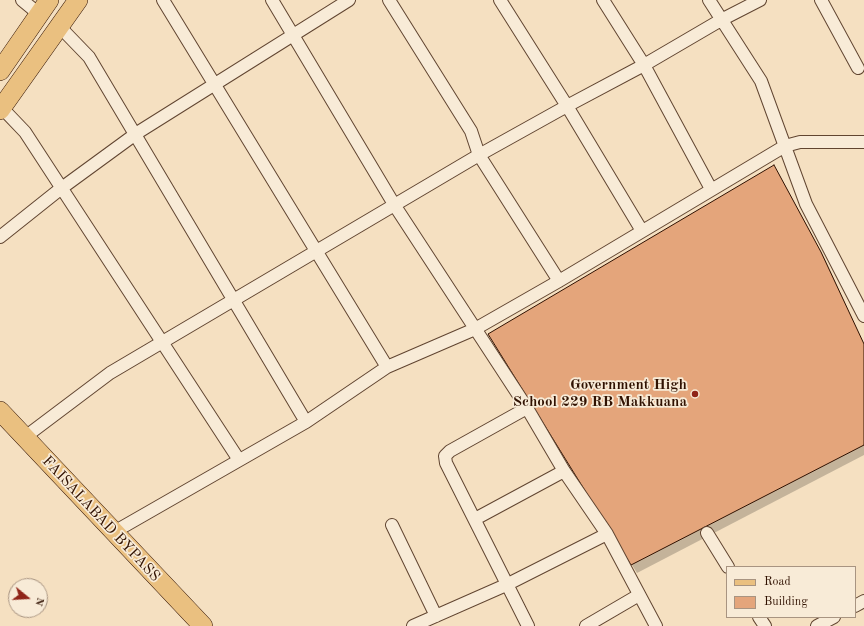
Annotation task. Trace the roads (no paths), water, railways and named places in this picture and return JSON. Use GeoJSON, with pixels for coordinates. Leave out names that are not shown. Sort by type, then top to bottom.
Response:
{"type":"FeatureCollection","features":[{"type":"Feature","properties":{"kind":"main road"},"geometry":{"type":"LineString","coordinates":[[1,109],[78,0]]}},
{"type":"Feature","properties":{"kind":"main road"},"geometry":{"type":"LineString","coordinates":[[0,71],[44,7]]}},
{"type":"Feature","properties":{"kind":"main road","name":"FAISALABAD BYPASS"},"geometry":{"type":"LineString","coordinates":[[0,411],[203,626]]}},
{"type":"Feature","properties":{"kind":"street"},"geometry":{"type":"LineString","coordinates":[[22,0],[44,7]]}},
{"type":"Feature","properties":{"kind":"street"},"geometry":{"type":"LineString","coordinates":[[163,0],[387,367]]}},
{"type":"Feature","properties":{"kind":"street"},"geometry":{"type":"LineString","coordinates":[[272,0],[395,206],[527,408],[564,471],[607,534],[656,626]]}},
{"type":"Feature","properties":{"kind":"street"},"geometry":{"type":"LineString","coordinates":[[0,237],[61,188],[134,134],[349,0]]}},
{"type":"Feature","properties":{"kind":"street"},"geometry":{"type":"LineString","coordinates":[[389,0],[471,131],[479,155],[558,281]]}},
{"type":"Feature","properties":{"kind":"street"},"geometry":{"type":"LineString","coordinates":[[500,0],[567,106],[642,231]]}},
{"type":"Feature","properties":{"kind":"street"},"geometry":{"type":"LineString","coordinates":[[604,0],[644,65],[711,189]]}},
{"type":"Feature","properties":{"kind":"street"},"geometry":{"type":"LineString","coordinates":[[709,0],[761,81],[806,204],[864,316]]}},
{"type":"Feature","properties":{"kind":"street"},"geometry":{"type":"LineString","coordinates":[[25,437],[110,373],[162,342],[395,206],[479,155],[644,65],[721,20],[760,0]]}},
{"type":"Feature","properties":{"kind":"street"},"geometry":{"type":"LineString","coordinates":[[820,0],[858,68]]}},
{"type":"Feature","properties":{"kind":"street"},"geometry":{"type":"LineString","coordinates":[[59,26],[89,57],[306,422]]}},
{"type":"Feature","properties":{"kind":"street"},"geometry":{"type":"LineString","coordinates":[[1,109],[25,132],[239,460]]}},
{"type":"Feature","properties":{"kind":"street"},"geometry":{"type":"LineString","coordinates":[[114,532],[306,422],[387,367],[475,329],[785,146],[800,142],[864,142]]}},
{"type":"Feature","properties":{"kind":"street"},"geometry":{"type":"LineString","coordinates":[[527,408],[450,451],[445,456],[446,463],[475,519],[506,585],[528,626]]}},
{"type":"Feature","properties":{"kind":"street"},"geometry":{"type":"LineString","coordinates":[[475,519],[564,471]]}},
{"type":"Feature","properties":{"kind":"street"},"geometry":{"type":"LineString","coordinates":[[392,525],[436,616]]}},
{"type":"Feature","properties":{"kind":"street"},"geometry":{"type":"LineString","coordinates":[[707,533],[727,566]]}},
{"type":"Feature","properties":{"kind":"street"},"geometry":{"type":"LineString","coordinates":[[413,626],[506,585],[607,534]]}},
{"type":"Feature","properties":{"kind":"street"},"geometry":{"type":"LineString","coordinates":[[586,626],[639,595]]}},
{"type":"Feature","properties":{"kind":"street"},"geometry":{"type":"LineString","coordinates":[[817,626],[832,618]]}},
{"type":"Feature","properties":{"kind":"place","name":"Government High School 229 RB Makkuana"},"geometry":{"type":"Point","coordinates":[695,394]}}]}
